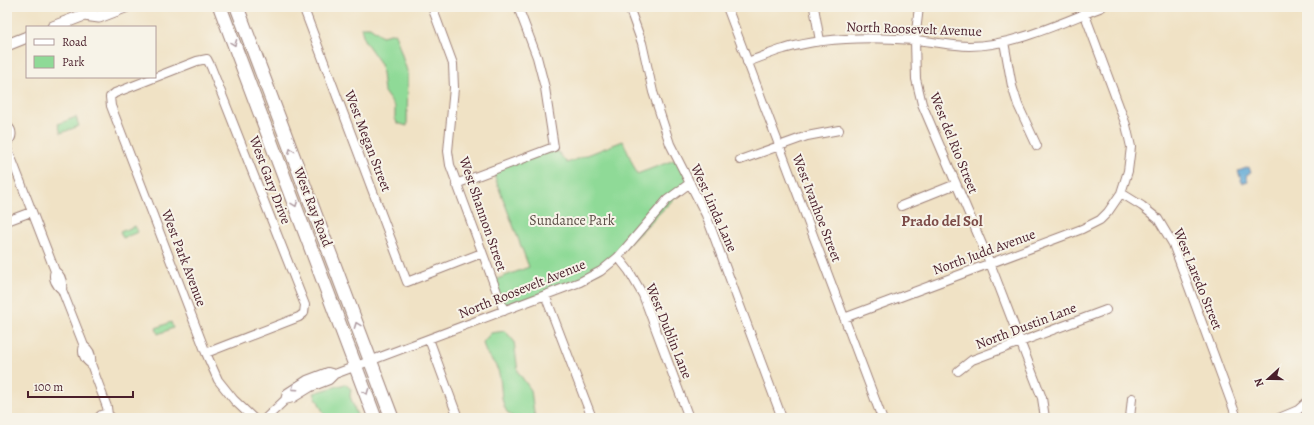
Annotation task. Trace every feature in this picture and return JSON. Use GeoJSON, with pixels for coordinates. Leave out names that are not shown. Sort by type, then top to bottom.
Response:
{"type":"FeatureCollection","features":[{"type":"Feature","properties":{"kind":"main road"},"geometry":{"type":"LineString","coordinates":[[55,26],[88,11],[99,17],[124,7]]}},
{"type":"Feature","properties":{"kind":"main road","name":"West Ray Road"},"geometry":{"type":"LineString","coordinates":[[220,7],[375,418]]}},
{"type":"Feature","properties":{"kind":"main road","name":"West Ray Road"},"geometry":{"type":"LineString","coordinates":[[237,7],[392,418]]}},
{"type":"Feature","properties":{"kind":"main road"},"geometry":{"type":"LineString","coordinates":[[7,45],[26,37]]}},
{"type":"Feature","properties":{"kind":"street","name":"West Shannon Street"},"geometry":{"type":"LineString","coordinates":[[432,7],[453,64],[454,88],[448,151],[450,165],[504,311]]}},
{"type":"Feature","properties":{"kind":"street"},"geometry":{"type":"LineString","coordinates":[[456,184],[554,147],[545,88],[537,57],[518,7]]}},
{"type":"Feature","properties":{"kind":"street","name":"West Linda Lane"},"geometry":{"type":"LineString","coordinates":[[629,7],[642,43],[653,92],[670,144],[706,215],[782,418]]}},
{"type":"Feature","properties":{"kind":"street","name":"West Ivanhoe Street"},"geometry":{"type":"LineString","coordinates":[[727,7],[882,418]]}},
{"type":"Feature","properties":{"kind":"street"},"geometry":{"type":"LineString","coordinates":[[814,7],[820,41]]}},
{"type":"Feature","properties":{"kind":"street","name":"West del Rio Street"},"geometry":{"type":"LineString","coordinates":[[919,7],[915,40],[916,79],[922,104],[990,263],[1042,398],[1045,418]]}},
{"type":"Feature","properties":{"kind":"street","name":"North Roosevelt Avenue"},"geometry":{"type":"LineString","coordinates":[[747,62],[784,48],[820,41],[853,39],[915,40],[968,46],[1004,42],[1024,36],[1083,10],[1102,7]]}},
{"type":"Feature","properties":{"kind":"street","name":"West Megan Street"},"geometry":{"type":"LineString","coordinates":[[307,8],[407,282],[482,253]]}},
{"type":"Feature","properties":{"kind":"street"},"geometry":{"type":"LineString","coordinates":[[1083,10],[1126,125],[1131,147],[1128,171],[1121,193]]}},
{"type":"Feature","properties":{"kind":"street"},"geometry":{"type":"LineString","coordinates":[[1004,42],[1012,86],[1018,105],[1037,146]]}},
{"type":"Feature","properties":{"kind":"street","name":"West Gary Drive"},"geometry":{"type":"LineString","coordinates":[[156,77],[206,59],[214,74],[305,305],[304,313],[299,317],[206,353]]}},
{"type":"Feature","properties":{"kind":"street","name":"West Gary Drive"},"geometry":{"type":"LineString","coordinates":[[110,97],[123,90],[154,78]]}},
{"type":"Feature","properties":{"kind":"street","name":"West Park Avenue"},"geometry":{"type":"LineString","coordinates":[[110,97],[111,106],[206,353],[218,380],[234,400],[253,418]]}},
{"type":"Feature","properties":{"kind":"street"},"geometry":{"type":"LineString","coordinates":[[7,126],[10,128],[12,134],[10,140],[7,142]]}},
{"type":"Feature","properties":{"kind":"street"},"geometry":{"type":"LineString","coordinates":[[740,160],[807,136],[839,130]]}},
{"type":"Feature","properties":{"kind":"street"},"geometry":{"type":"LineString","coordinates":[[7,147],[55,271],[59,274],[63,283],[62,290],[84,346],[82,350],[86,361],[91,364],[110,416]]}},
{"type":"Feature","properties":{"kind":"street","name":"North Roosevelt Avenue"},"geometry":{"type":"LineString","coordinates":[[266,418],[285,400],[293,398],[311,387],[329,380],[335,374],[580,282],[601,271],[618,258],[667,200],[690,183]]}},
{"type":"Feature","properties":{"kind":"street"},"geometry":{"type":"LineString","coordinates":[[901,206],[956,184]]}},
{"type":"Feature","properties":{"kind":"street","name":"North Judd Avenue"},"geometry":{"type":"LineString","coordinates":[[844,318],[1082,229],[1100,220],[1108,212],[1121,193]]}},
{"type":"Feature","properties":{"kind":"street","name":"West Laredo Street"},"geometry":{"type":"LineString","coordinates":[[1121,193],[1142,206],[1158,219],[1173,244],[1237,418]]}},
{"type":"Feature","properties":{"kind":"street"},"geometry":{"type":"LineString","coordinates":[[7,222],[31,212]]}},
{"type":"Feature","properties":{"kind":"street","name":"West Dublin Lane"},"geometry":{"type":"LineString","coordinates":[[618,258],[629,271],[643,295],[689,418]]}},
{"type":"Feature","properties":{"kind":"street"},"geometry":{"type":"LineString","coordinates":[[545,295],[592,418]]}},
{"type":"Feature","properties":{"kind":"street","name":"North Dustin Lane"},"geometry":{"type":"LineString","coordinates":[[958,371],[972,360],[1106,310]]}},
{"type":"Feature","properties":{"kind":"street"},"geometry":{"type":"LineString","coordinates":[[429,339],[458,418]]}},
{"type":"Feature","properties":{"kind":"street"},"geometry":{"type":"LineString","coordinates":[[1130,418],[1132,398]]}},
{"type":"Feature","properties":{"kind":"street"},"geometry":{"type":"LineString","coordinates":[[1279,418],[1298,410],[1307,402]]}},
{"type":"Feature","properties":{"kind":"street"},"geometry":{"type":"LineString","coordinates":[[98,418],[103,414],[110,416]]}},
{"type":"Feature","properties":{"kind":"green space"},"geometry":{"type":"Polygon","coordinates":[[[361,27],[370,27],[382,36],[395,33],[408,74],[407,126],[397,123],[395,118],[395,107],[384,92],[381,64],[364,40],[361,27]]]}},
{"type":"Feature","properties":{"kind":"green space"},"geometry":{"type":"Polygon","coordinates":[[[76,117],[79,126],[61,133],[58,124],[76,117]]]}},
{"type":"Feature","properties":{"kind":"green space","name":"Sundance Park"},"geometry":{"type":"Polygon","coordinates":[[[623,141],[637,174],[677,159],[690,183],[601,271],[504,311],[492,281],[529,267],[492,170],[554,147],[567,163],[623,141]]]}},
{"type":"Feature","properties":{"kind":"green space"},"geometry":{"type":"Polygon","coordinates":[[[135,226],[138,232],[123,238],[120,232],[135,226]]]}},
{"type":"Feature","properties":{"kind":"green space"},"geometry":{"type":"Polygon","coordinates":[[[171,322],[173,328],[158,334],[156,328],[171,322]]]}},
{"type":"Feature","properties":{"kind":"green space"},"geometry":{"type":"Polygon","coordinates":[[[505,331],[514,341],[518,372],[531,390],[536,418],[514,418],[504,407],[500,377],[496,366],[484,347],[483,342],[491,333],[505,331]]]}},
{"type":"Feature","properties":{"kind":"green space"},"geometry":{"type":"Polygon","coordinates":[[[345,384],[351,389],[350,396],[358,418],[326,418],[314,393],[345,384]]]}},
{"type":"Feature","properties":{"kind":"water"},"geometry":{"type":"Polygon","coordinates":[[[1249,167],[1251,173],[1246,175],[1248,181],[1242,183],[1238,171],[1249,167]]]}},
{"type":"Feature","properties":{"kind":"district","name":"Prado del Sol"},"geometry":{"type":"Point","coordinates":[942,221]}}]}
